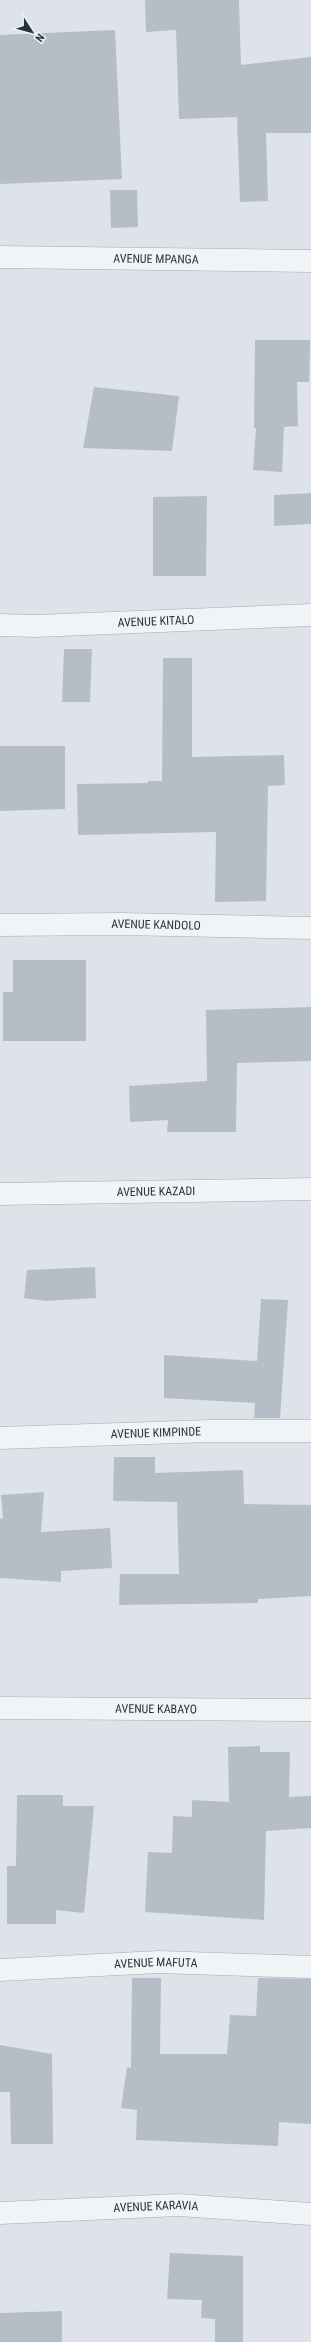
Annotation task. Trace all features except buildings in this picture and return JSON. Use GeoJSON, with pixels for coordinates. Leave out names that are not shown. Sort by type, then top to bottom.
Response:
{"type":"FeatureCollection","features":[{"type":"Feature","properties":{"kind":"street","name":"AVENUE MPANGA"},"geometry":{"type":"LineString","coordinates":[[0,257],[311,261]]}},
{"type":"Feature","properties":{"kind":"street","name":"AVENUE KITALO"},"geometry":{"type":"LineString","coordinates":[[0,625],[36,626],[311,614]]}},
{"type":"Feature","properties":{"kind":"street","name":"AVENUE KANDOLO"},"geometry":{"type":"LineString","coordinates":[[0,925],[121,924],[311,928]]}},
{"type":"Feature","properties":{"kind":"street","name":"AVENUE KAZADI"},"geometry":{"type":"LineString","coordinates":[[0,1194],[311,1189]]}},
{"type":"Feature","properties":{"kind":"street","name":"AVENUE KIMPINDE"},"geometry":{"type":"LineString","coordinates":[[0,1438],[210,1431],[311,1431]]}},
{"type":"Feature","properties":{"kind":"street","name":"AVENUE KABAYO"},"geometry":{"type":"LineString","coordinates":[[0,1708],[311,1710]]}},
{"type":"Feature","properties":{"kind":"street","name":"AVENUE MAFUTA"},"geometry":{"type":"LineString","coordinates":[[0,1970],[159,1962],[311,1967]]}},
{"type":"Feature","properties":{"kind":"street","name":"AVENUE KARAVIA"},"geometry":{"type":"LineString","coordinates":[[0,2213],[178,2205],[311,2214]]}}]}
